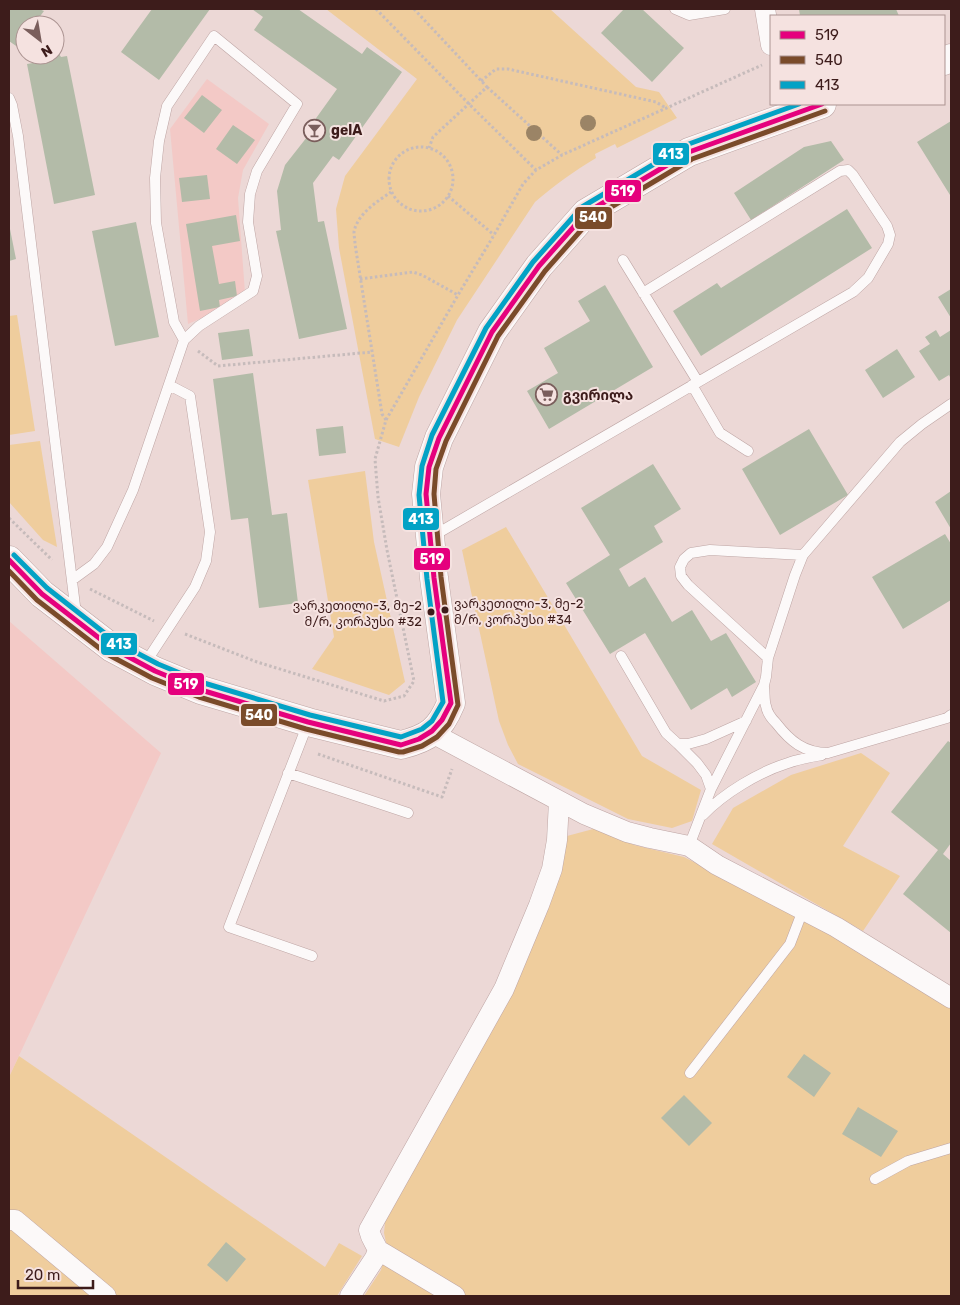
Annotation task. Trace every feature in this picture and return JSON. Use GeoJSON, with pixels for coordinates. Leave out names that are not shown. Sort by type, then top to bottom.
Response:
{"type":"FeatureCollection","features":[{"type":"Feature","properties":{"kind":"street"},"geometry":{"type":"LineString","coordinates":[[765,9],[770,39]]}},
{"type":"Feature","properties":{"kind":"street"},"geometry":{"type":"LineString","coordinates":[[9,560],[42,594],[112,648],[155,672],[201,690],[308,722],[401,745],[417,741],[432,733],[446,716],[450,703],[434,578],[426,494],[429,467],[439,438],[492,332],[539,266],[586,213],[689,152],[809,106]]}},
{"type":"Feature","properties":{"kind":"street"},"geometry":{"type":"LineString","coordinates":[[432,733],[584,814],[627,832],[689,846],[717,865],[836,928],[951,998]]}},
{"type":"Feature","properties":{"kind":"street"},"geometry":{"type":"LineString","coordinates":[[455,1296],[378,1250],[370,1238],[369,1230],[504,989],[552,869],[557,840],[559,801]]}},
{"type":"Feature","properties":{"kind":"street"},"geometry":{"type":"LineString","coordinates":[[9,1220],[15,1220],[106,1296]]}},
{"type":"Feature","properties":{"kind":"street"},"geometry":{"type":"LineString","coordinates":[[350,1296],[375,1258],[378,1250]]}},
{"type":"Feature","properties":{"kind":"lane"},"geometry":{"type":"LineString","coordinates":[[675,9],[690,15],[725,9]]}},
{"type":"Feature","properties":{"kind":"lane"},"geometry":{"type":"LineString","coordinates":[[72,580],[94,564],[107,547],[133,490],[184,340],[199,326],[253,291],[257,276],[248,222],[250,194],[257,171],[297,104],[214,36],[167,106],[159,141],[155,178],[156,223],[174,322],[184,340]]}},
{"type":"Feature","properties":{"kind":"lane"},"geometry":{"type":"LineString","coordinates":[[9,98],[12,104],[18,136],[77,620]]}},
{"type":"Feature","properties":{"kind":"lane"},"geometry":{"type":"LineString","coordinates":[[430,538],[853,292],[868,278],[888,244],[890,235],[887,226],[853,175],[848,170],[840,170],[643,293]]}},
{"type":"Feature","properties":{"kind":"lane"},"geometry":{"type":"LineString","coordinates":[[623,260],[695,383],[720,432],[748,451]]}},
{"type":"Feature","properties":{"kind":"lane"},"geometry":{"type":"LineString","coordinates":[[144,666],[194,586],[206,561],[210,532],[190,396],[169,385]]}},
{"type":"Feature","properties":{"kind":"lane"},"geometry":{"type":"LineString","coordinates":[[689,846],[711,789],[764,685],[768,658],[803,555],[900,442],[951,404]]}},
{"type":"Feature","properties":{"kind":"lane"},"geometry":{"type":"LineString","coordinates":[[768,658],[688,585],[681,576],[680,567],[684,559],[691,553],[710,550],[803,555]]}},
{"type":"Feature","properties":{"kind":"lane"},"geometry":{"type":"LineString","coordinates":[[621,656],[666,733],[697,763],[706,775],[711,789]]}},
{"type":"Feature","properties":{"kind":"lane"},"geometry":{"type":"LineString","coordinates":[[764,685],[766,707],[772,719],[788,738],[805,749],[817,753],[828,753]]}},
{"type":"Feature","properties":{"kind":"lane"},"geometry":{"type":"LineString","coordinates":[[700,818],[730,792],[788,763],[947,718],[951,715]]}},
{"type":"Feature","properties":{"kind":"lane"},"geometry":{"type":"LineString","coordinates":[[678,744],[688,744],[706,739],[746,721]]}},
{"type":"Feature","properties":{"kind":"lane"},"geometry":{"type":"LineString","coordinates":[[308,722],[229,927],[312,956]]}},
{"type":"Feature","properties":{"kind":"lane"},"geometry":{"type":"LineString","coordinates":[[288,773],[408,813]]}},
{"type":"Feature","properties":{"kind":"lane"},"geometry":{"type":"LineString","coordinates":[[690,1073],[790,944],[803,910]]}},
{"type":"Feature","properties":{"kind":"lane"},"geometry":{"type":"LineString","coordinates":[[875,1179],[908,1161],[951,1148]]}},
{"type":"Feature","properties":{"kind":"path"},"geometry":{"type":"LineString","coordinates":[[378,9],[469,104],[536,170]]}},
{"type":"Feature","properties":{"kind":"path"},"geometry":{"type":"LineString","coordinates":[[414,9],[487,87],[562,155]]}},
{"type":"Feature","properties":{"kind":"path"},"geometry":{"type":"LineString","coordinates":[[481,81],[496,69],[508,69],[656,102],[666,108]]}},
{"type":"Feature","properties":{"kind":"path"},"geometry":{"type":"LineString","coordinates":[[430,148],[432,138],[487,87]]}},
{"type":"Feature","properties":{"kind":"path"},"geometry":{"type":"LineString","coordinates":[[419,146],[430,148],[439,152],[452,169],[453,180],[448,196],[437,207],[416,211],[405,208],[391,192],[388,182],[393,162],[409,148],[419,146]]}},
{"type":"Feature","properties":{"kind":"path"},"geometry":{"type":"LineString","coordinates":[[386,420],[382,414],[354,230],[360,218],[371,206],[391,192]]}},
{"type":"Feature","properties":{"kind":"path"},"geometry":{"type":"LineString","coordinates":[[448,196],[494,234]]}},
{"type":"Feature","properties":{"kind":"path"},"geometry":{"type":"LineString","coordinates":[[360,279],[413,272],[458,295]]}},
{"type":"Feature","properties":{"kind":"path"},"geometry":{"type":"LineString","coordinates":[[184,340],[218,366],[372,352]]}},
{"type":"Feature","properties":{"kind":"path"},"geometry":{"type":"LineString","coordinates":[[9,518],[72,580],[168,627],[257,662],[384,702],[404,696],[414,681],[379,506],[375,459]]}},
{"type":"Feature","properties":{"kind":"path"},"geometry":{"type":"LineString","coordinates":[[298,747],[442,797],[460,748]]}},
{"type":"Feature","properties":{"kind":"shaded area"},"geometry":{"type":"Polygon","coordinates":[[[326,9],[550,9],[636,87],[659,92],[677,118],[617,148],[615,144],[595,154],[596,158],[565,178],[535,202],[457,320],[419,397],[399,447],[375,439],[339,248],[336,209],[345,176],[417,79],[326,9]]]}},
{"type":"Feature","properties":{"kind":"shaded area"},"geometry":{"type":"Polygon","coordinates":[[[207,79],[269,124],[243,170],[238,198],[245,293],[222,309],[188,324],[170,129],[207,79]]]}},
{"type":"Feature","properties":{"kind":"shaded area"},"geometry":{"type":"Polygon","coordinates":[[[17,315],[35,431],[9,435],[9,316],[17,315]]]}},
{"type":"Feature","properties":{"kind":"shaded area"},"geometry":{"type":"Polygon","coordinates":[[[40,441],[57,547],[43,540],[9,502],[9,445],[40,441]]]}},
{"type":"Feature","properties":{"kind":"shaded area"},"geometry":{"type":"Polygon","coordinates":[[[365,471],[374,542],[405,682],[389,695],[312,669],[334,637],[308,480],[365,471]]]}},
{"type":"Feature","properties":{"kind":"shaded area"},"geometry":{"type":"Polygon","coordinates":[[[506,527],[642,756],[701,790],[692,821],[672,828],[628,819],[518,764],[499,721],[462,550],[506,527]]]}},
{"type":"Feature","properties":{"kind":"shaded area"},"geometry":{"type":"Polygon","coordinates":[[[9,621],[161,753],[9,1077],[9,621]]]}},
{"type":"Feature","properties":{"kind":"shaded area"},"geometry":{"type":"Polygon","coordinates":[[[861,753],[890,773],[843,846],[900,876],[863,931],[712,844],[733,808],[791,775],[861,753]]]}},
{"type":"Feature","properties":{"kind":"shaded area"},"geometry":{"type":"Polygon","coordinates":[[[597,828],[634,845],[684,857],[831,933],[951,1006],[951,1296],[364,1296],[381,1270],[387,1247],[384,1233],[386,1213],[567,836],[597,828]]]}},
{"type":"Feature","properties":{"kind":"shaded area"},"geometry":{"type":"Polygon","coordinates":[[[19,1056],[325,1267],[339,1243],[362,1256],[337,1296],[9,1296],[9,1077],[19,1056]]]}},
{"type":"Feature","properties":{"kind":"building"},"geometry":{"type":"Polygon","coordinates":[[[9,9],[39,9],[44,11],[41,15],[15,15],[15,45],[9,41],[9,9]]]}},
{"type":"Feature","properties":{"kind":"building"},"geometry":{"type":"Polygon","coordinates":[[[152,9],[210,9],[159,80],[121,52],[152,9]]]}},
{"type":"Feature","properties":{"kind":"building"},"geometry":{"type":"Polygon","coordinates":[[[252,9],[298,9],[362,54],[367,47],[402,72],[339,160],[333,156],[313,183],[318,222],[324,221],[347,329],[299,339],[276,231],[281,230],[277,191],[285,165],[307,137],[304,135],[337,89],[254,30],[263,17],[252,9]]]}},
{"type":"Feature","properties":{"kind":"building"},"geometry":{"type":"Polygon","coordinates":[[[624,9],[642,9],[684,48],[652,82],[601,33],[624,9]]]}},
{"type":"Feature","properties":{"kind":"building"},"geometry":{"type":"Polygon","coordinates":[[[799,9],[896,9],[899,15],[800,15],[799,9]]]}},
{"type":"Feature","properties":{"kind":"building"},"geometry":{"type":"Polygon","coordinates":[[[65,56],[67,56],[95,195],[54,204],[27,65],[65,65],[65,56]]]}},
{"type":"Feature","properties":{"kind":"building"},"geometry":{"type":"Polygon","coordinates":[[[202,95],[222,110],[204,133],[184,118],[202,95]]]}},
{"type":"Feature","properties":{"kind":"building"},"geometry":{"type":"Polygon","coordinates":[[[951,121],[951,194],[950,195],[917,142],[951,121]]]}},
{"type":"Feature","properties":{"kind":"building"},"geometry":{"type":"Polygon","coordinates":[[[233,125],[255,140],[237,164],[216,149],[233,125]]]}},
{"type":"Feature","properties":{"kind":"building"},"geometry":{"type":"Polygon","coordinates":[[[831,141],[844,160],[751,220],[734,193],[804,147],[831,141]]]}},
{"type":"Feature","properties":{"kind":"building"},"geometry":{"type":"Polygon","coordinates":[[[207,175],[210,199],[182,202],[179,178],[207,175]]]}},
{"type":"Feature","properties":{"kind":"building"},"geometry":{"type":"Polygon","coordinates":[[[847,209],[872,248],[701,356],[673,311],[717,283],[721,288],[847,209]]]}},
{"type":"Feature","properties":{"kind":"building"},"geometry":{"type":"Polygon","coordinates":[[[236,215],[240,241],[212,246],[219,284],[235,281],[237,296],[219,300],[220,307],[200,311],[186,224],[236,215]]]}},
{"type":"Feature","properties":{"kind":"building"},"geometry":{"type":"Polygon","coordinates":[[[136,222],[159,337],[115,346],[92,231],[136,222]]]}},
{"type":"Feature","properties":{"kind":"building"},"geometry":{"type":"Polygon","coordinates":[[[9,224],[16,259],[9,261],[9,224]]]}},
{"type":"Feature","properties":{"kind":"building"},"geometry":{"type":"Polygon","coordinates":[[[605,285],[653,367],[549,429],[527,391],[558,373],[544,348],[590,321],[578,301],[605,285]]]}},
{"type":"Feature","properties":{"kind":"building"},"geometry":{"type":"Polygon","coordinates":[[[951,289],[951,318],[938,297],[951,289]]]}},
{"type":"Feature","properties":{"kind":"building"},"geometry":{"type":"Polygon","coordinates":[[[249,329],[253,356],[222,360],[218,333],[249,329]]]}},
{"type":"Feature","properties":{"kind":"building"},"geometry":{"type":"Polygon","coordinates":[[[936,330],[940,337],[951,330],[951,379],[949,375],[939,381],[919,351],[930,344],[925,337],[936,330]]]}},
{"type":"Feature","properties":{"kind":"building"},"geometry":{"type":"Polygon","coordinates":[[[897,349],[915,377],[883,398],[865,370],[897,349]]]}},
{"type":"Feature","properties":{"kind":"building"},"geometry":{"type":"Polygon","coordinates":[[[253,373],[272,515],[287,513],[298,603],[259,608],[248,518],[231,520],[213,379],[253,373]]]}},
{"type":"Feature","properties":{"kind":"building"},"geometry":{"type":"Polygon","coordinates":[[[343,426],[346,453],[319,456],[316,429],[343,426]]]}},
{"type":"Feature","properties":{"kind":"building"},"geometry":{"type":"Polygon","coordinates":[[[809,429],[848,495],[780,535],[742,469],[809,429]]]}},
{"type":"Feature","properties":{"kind":"building"},"geometry":{"type":"Polygon","coordinates":[[[653,464],[681,509],[654,526],[663,542],[619,569],[629,587],[645,577],[672,622],[692,610],[711,641],[726,633],[756,682],[732,697],[727,688],[691,710],[645,633],[610,654],[566,583],[610,555],[581,508],[653,464]]]}},
{"type":"Feature","properties":{"kind":"building"},"geometry":{"type":"Polygon","coordinates":[[[951,491],[951,529],[935,502],[951,491]]]}},
{"type":"Feature","properties":{"kind":"building"},"geometry":{"type":"Polygon","coordinates":[[[945,534],[951,544],[951,600],[903,629],[872,577],[945,534]]]}},
{"type":"Feature","properties":{"kind":"building"},"geometry":{"type":"Polygon","coordinates":[[[948,741],[951,743],[951,843],[943,854],[951,861],[951,933],[903,894],[938,850],[891,812],[948,741]]]}},
{"type":"Feature","properties":{"kind":"building"},"geometry":{"type":"Polygon","coordinates":[[[804,1054],[831,1073],[814,1097],[787,1077],[804,1054]]]}},
{"type":"Feature","properties":{"kind":"building"},"geometry":{"type":"Polygon","coordinates":[[[684,1095],[712,1123],[689,1146],[661,1118],[684,1095]]]}},
{"type":"Feature","properties":{"kind":"building"},"geometry":{"type":"Polygon","coordinates":[[[858,1107],[898,1131],[881,1157],[842,1134],[858,1107]]]}},
{"type":"Feature","properties":{"kind":"building"},"geometry":{"type":"Polygon","coordinates":[[[226,1242],[246,1259],[227,1282],[207,1265],[226,1242]]]}},
{"type":"Feature","properties":{"kind":"transit line","name":"413"},"geometry":{"type":"LineString","coordinates":[[14,555],[47,588],[116,642],[158,664],[204,683],[310,715],[401,737],[422,729],[432,721],[443,702],[427,579],[419,495],[422,466],[432,435],[486,328],[533,262],[582,207],[686,145],[796,105]]}},
{"type":"Feature","properties":{"kind":"transit line","name":"519"},"geometry":{"type":"LineString","coordinates":[[9,560],[42,594],[112,648],[155,671],[201,690],[308,722],[401,745],[419,739],[432,731],[442,720],[451,703],[434,578],[426,494],[429,467],[439,438],[492,332],[539,266],[586,213],[689,152],[819,105]]}},
{"type":"Feature","properties":{"kind":"transit line","name":"540"},"geometry":{"type":"LineString","coordinates":[[9,571],[37,600],[107,654],[152,678],[199,697],[306,729],[399,752],[422,746],[437,737],[449,724],[458,705],[441,577],[434,494],[436,469],[446,441],[498,336],[545,271],[591,219],[692,159],[825,111]]}},
{"type":"Feature","properties":{"kind":"place","name":"gelA"},"geometry":{"type":"Point","coordinates":[315,130]}},
{"type":"Feature","properties":{"kind":"place","name":"გვირილა"},"geometry":{"type":"Point","coordinates":[547,395]}},
{"type":"Feature","properties":{"kind":"place","name":"ვარკეთილი-3, მე-2 მ/რ, კორპუსი #34"},"geometry":{"type":"Point","coordinates":[445,610]}},
{"type":"Feature","properties":{"kind":"place","name":"ვარკეთილი-3, მე-2 მ/რ, კორპუსი #32"},"geometry":{"type":"Point","coordinates":[431,612]}}]}
